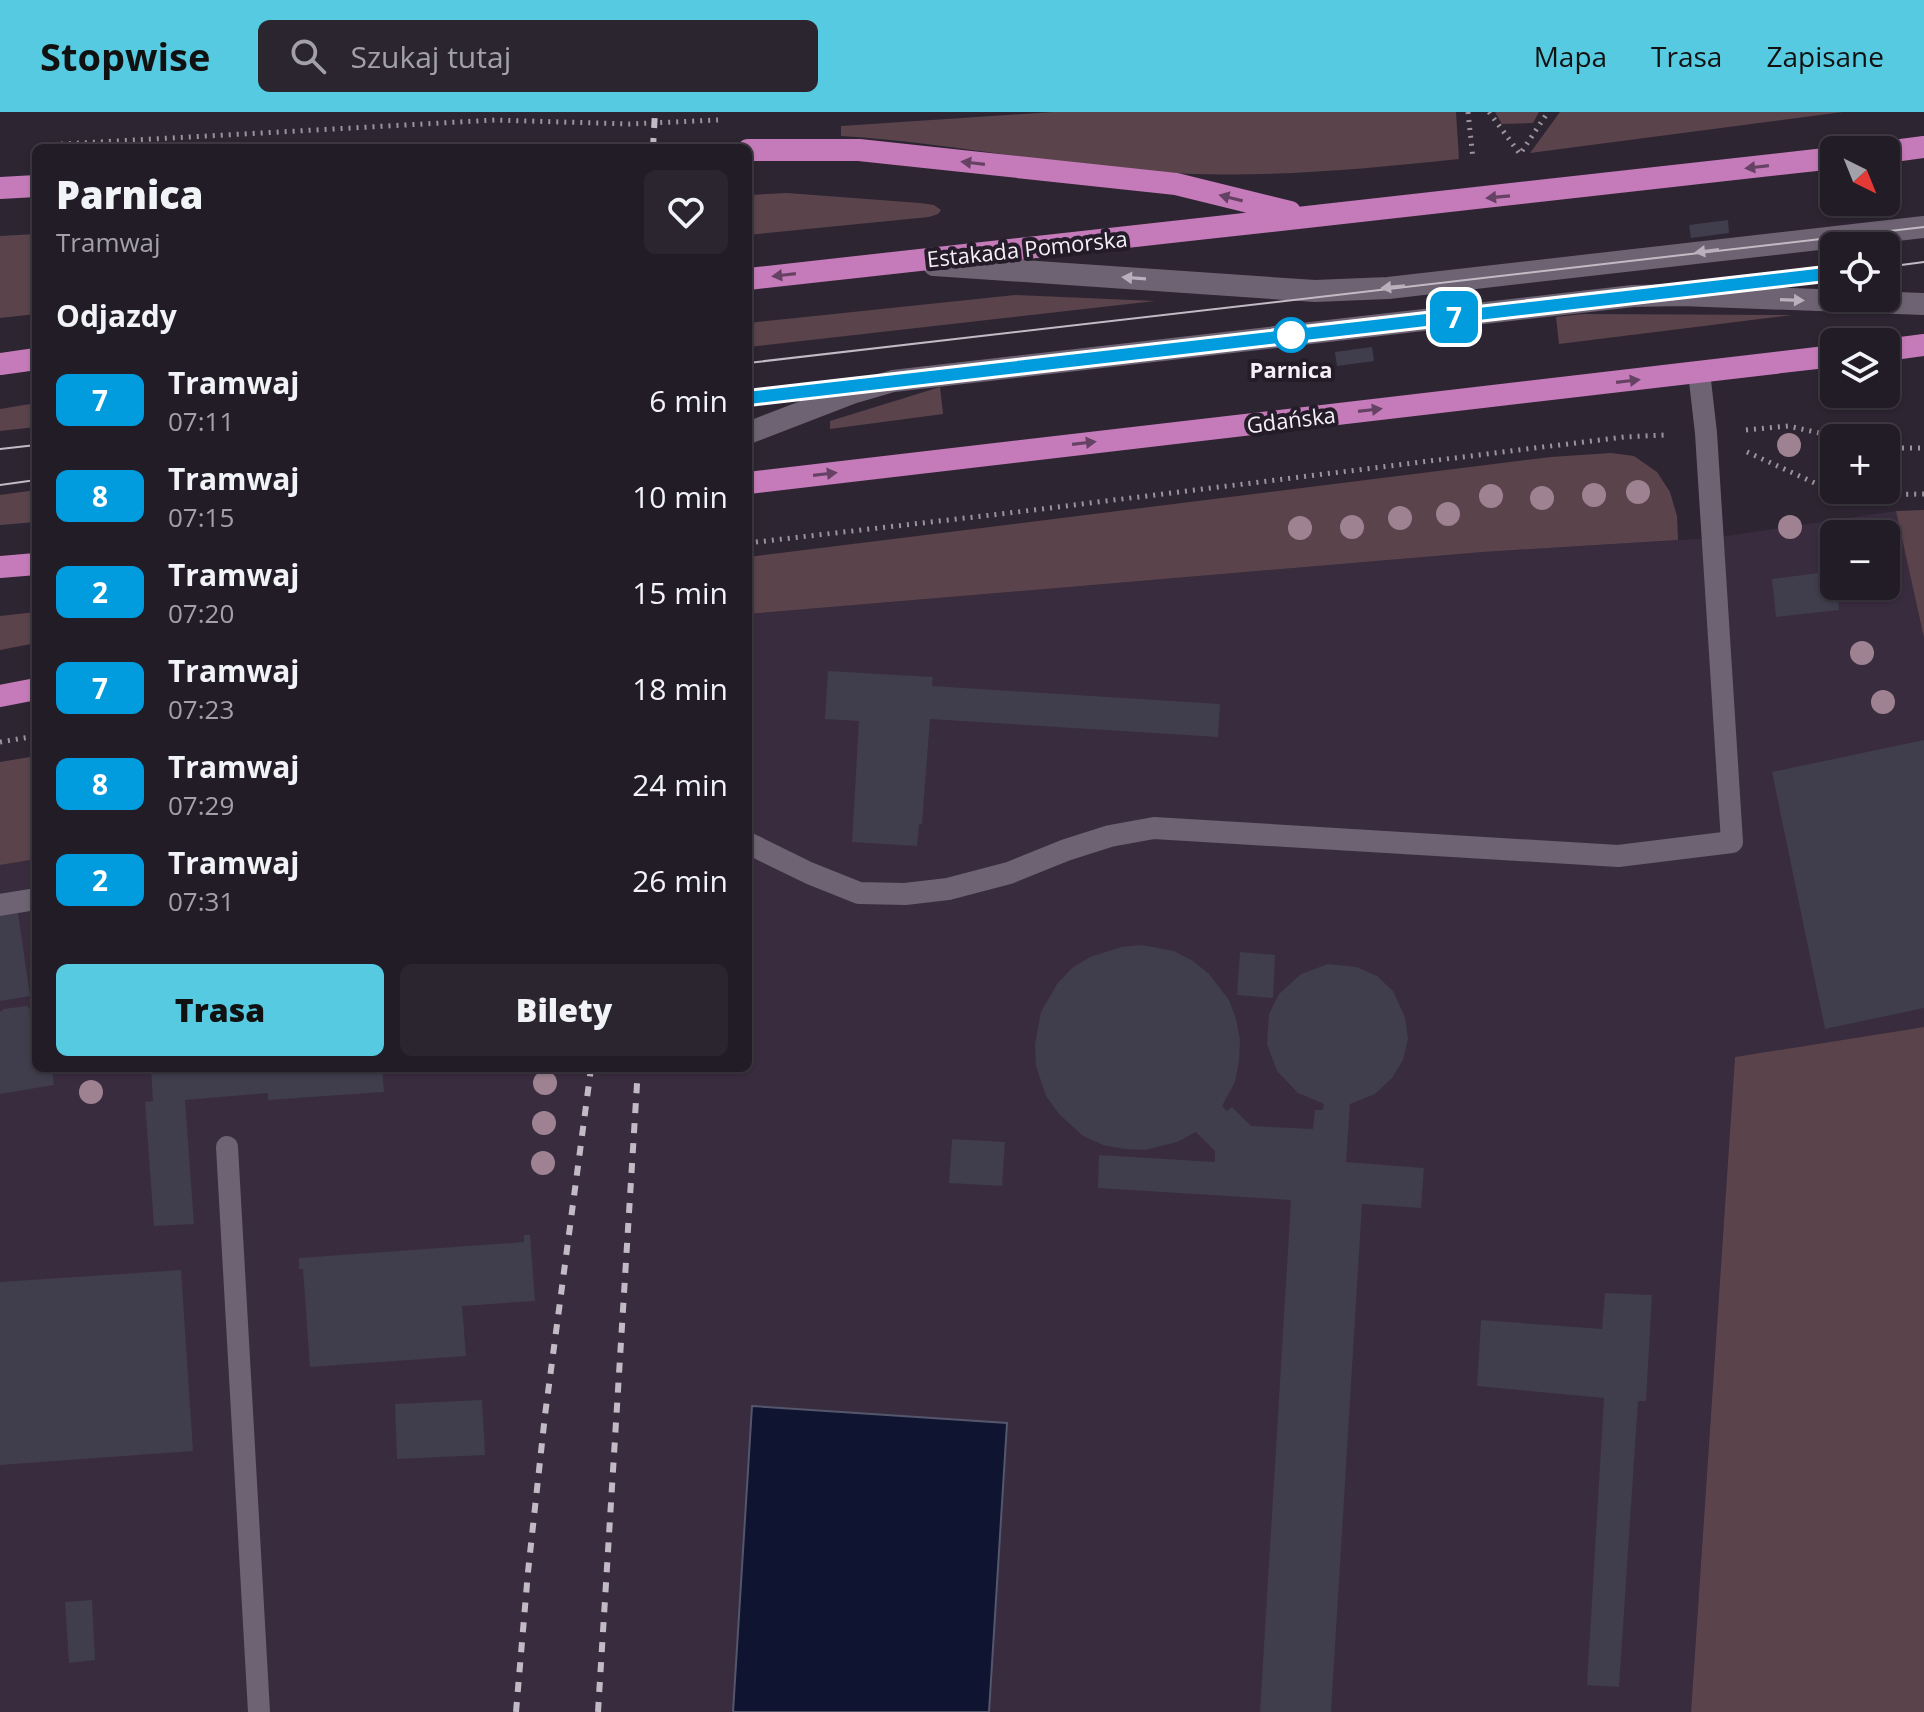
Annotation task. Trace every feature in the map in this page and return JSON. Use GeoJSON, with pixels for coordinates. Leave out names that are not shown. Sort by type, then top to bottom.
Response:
{"type":"FeatureCollection","features":[{"type":"Feature","properties":{"kind":"main road"},"geometry":{"type":"LineString","coordinates":[[1900,150],[1924,147]]}},
{"type":"Feature","properties":{"kind":"main road"},"geometry":{"type":"LineString","coordinates":[[752,150],[859,150],[1176,184],[1306,216],[1523,195],[1820,160]]}},
{"type":"Feature","properties":{"kind":"main road"},"geometry":{"type":"LineString","coordinates":[[0,188],[32,186]]}},
{"type":"Feature","properties":{"kind":"main road","name":"Estakada Pomorska"},"geometry":{"type":"LineString","coordinates":[[752,279],[1306,216]]}},
{"type":"Feature","properties":{"kind":"main road"},"geometry":{"type":"LineString","coordinates":[[1900,348],[1924,345]]}},
{"type":"Feature","properties":{"kind":"main road","name":"Gdańska"},"geometry":{"type":"LineString","coordinates":[[752,483],[1820,358]]}},
{"type":"Feature","properties":{"kind":"main road"},"geometry":{"type":"LineString","coordinates":[[0,364],[32,360]]}},
{"type":"Feature","properties":{"kind":"main road"},"geometry":{"type":"LineString","coordinates":[[0,567],[32,564]]}},
{"type":"Feature","properties":{"kind":"main road"},"geometry":{"type":"LineString","coordinates":[[0,696],[32,690]]}},
{"type":"Feature","properties":{"kind":"lane"},"geometry":{"type":"LineString","coordinates":[[841,269],[899,264],[939,265],[1315,291],[1348,290],[1924,227]]}},
{"type":"Feature","properties":{"kind":"lane"},"geometry":{"type":"LineString","coordinates":[[752,431],[852,393],[893,381],[1633,296],[1924,304]]}},
{"type":"Feature","properties":{"kind":"lane"},"geometry":{"type":"LineString","coordinates":[[752,845],[859,893],[905,894],[948,889],[1009,873],[1110,836],[1154,828],[1618,856],[1732,842],[1706,433],[1699,372]]}},
{"type":"Feature","properties":{"kind":"lane"},"geometry":{"type":"LineString","coordinates":[[0,905],[32,900]]}},
{"type":"Feature","properties":{"kind":"lane"},"geometry":{"type":"LineString","coordinates":[[227,1147],[259,1712]]}},
{"type":"Feature","properties":{"kind":"path"},"geometry":{"type":"LineString","coordinates":[[1489,112],[1520,154],[1548,112]]}},
{"type":"Feature","properties":{"kind":"path"},"geometry":{"type":"LineString","coordinates":[[66,144],[495,120],[629,124],[684,122]]}},
{"type":"Feature","properties":{"kind":"path"},"geometry":{"type":"LineString","coordinates":[[752,543],[1624,437],[1788,426],[1820,433]]}},
{"type":"Feature","properties":{"kind":"path"},"geometry":{"type":"LineString","coordinates":[[1706,433],[1820,485]]}},
{"type":"Feature","properties":{"kind":"path"},"geometry":{"type":"LineString","coordinates":[[1546,438],[1547,446]]}},
{"type":"Feature","properties":{"kind":"path"},"geometry":{"type":"LineString","coordinates":[[1900,448],[1924,448]]}},
{"type":"Feature","properties":{"kind":"path"},"geometry":{"type":"LineString","coordinates":[[1900,494],[1924,494]]}},
{"type":"Feature","properties":{"kind":"path"},"geometry":{"type":"LineString","coordinates":[[0,742],[32,737]]}},
{"type":"Feature","properties":{"kind":"shaded area"},"geometry":{"type":"Polygon","coordinates":[[[1053,112],[1456,112],[1459,159],[1301,172],[1183,174],[841,136],[841,126],[1053,112]]]}},
{"type":"Feature","properties":{"kind":"shaded area"},"geometry":{"type":"Polygon","coordinates":[[[1495,112],[1539,112],[1533,123],[1502,124],[1495,112]]]}},
{"type":"Feature","properties":{"kind":"shaded area"},"geometry":{"type":"Polygon","coordinates":[[[1560,112],[1843,112],[1530,153],[1560,112]]]}},
{"type":"Feature","properties":{"kind":"shaded area"},"geometry":{"type":"Polygon","coordinates":[[[787,193],[920,203],[934,205],[941,210],[929,217],[752,235],[752,195],[787,193]]]}},
{"type":"Feature","properties":{"kind":"shaded area"},"geometry":{"type":"Polygon","coordinates":[[[32,234],[32,314],[0,318],[0,236],[32,234]]]}},
{"type":"Feature","properties":{"kind":"shaded area"},"geometry":{"type":"Polygon","coordinates":[[[1015,295],[1155,301],[752,347],[752,323],[1015,295]]]}},
{"type":"Feature","properties":{"kind":"shaded area"},"geometry":{"type":"Polygon","coordinates":[[[1583,314],[1793,315],[1559,344],[1556,317],[1583,314]]]}},
{"type":"Feature","properties":{"kind":"shaded area"},"geometry":{"type":"Polygon","coordinates":[[[940,387],[943,414],[830,429],[830,421],[940,387]]]}},
{"type":"Feature","properties":{"kind":"shaded area"},"geometry":{"type":"Polygon","coordinates":[[[32,404],[32,427],[0,431],[0,409],[32,404]]]}},
{"type":"Feature","properties":{"kind":"shaded area"},"geometry":{"type":"Polygon","coordinates":[[[1611,453],[1634,456],[1657,472],[1670,492],[1677,516],[1678,540],[1483,552],[752,614],[752,557],[1551,457],[1611,453]]]}},
{"type":"Feature","properties":{"kind":"shaded area"},"geometry":{"type":"Polygon","coordinates":[[[32,491],[32,522],[0,525],[0,495],[32,491]]]}},
{"type":"Feature","properties":{"kind":"shaded area"},"geometry":{"type":"Polygon","coordinates":[[[1924,510],[1924,638],[1900,520],[1896,511],[1924,510]]]}},
{"type":"Feature","properties":{"kind":"shaded area"},"geometry":{"type":"Polygon","coordinates":[[[1896,511],[1898,520],[1835,520],[1896,511]]]}},
{"type":"Feature","properties":{"kind":"shaded area"},"geometry":{"type":"Polygon","coordinates":[[[1820,522],[1820,600],[1900,600],[1900,529],[1924,638],[1924,1027],[1735,1057],[1691,1712],[0,1712],[0,865],[32,860],[32,1072],[752,1072],[752,614],[1483,552],[1713,538],[1820,522]]]}},
{"type":"Feature","properties":{"kind":"shaded area"},"geometry":{"type":"Polygon","coordinates":[[[32,612],[32,644],[0,650],[0,616],[32,612]]]}},
{"type":"Feature","properties":{"kind":"shaded area"},"geometry":{"type":"Polygon","coordinates":[[[32,757],[32,860],[0,865],[0,762],[32,757]]]}},
{"type":"Feature","properties":{"kind":"shaded area"},"geometry":{"type":"Polygon","coordinates":[[[1924,1027],[1924,1712],[1691,1712],[1735,1057],[1924,1027]]]}},
{"type":"Feature","properties":{"kind":"water"},"geometry":{"type":"Polygon","coordinates":[[[752,1406],[1007,1423],[989,1712],[733,1712],[752,1406]]]}},
{"type":"Feature","properties":{"kind":"building"},"geometry":{"type":"Polygon","coordinates":[[[1728,220],[1729,233],[1691,238],[1689,225],[1728,220]]]}},
{"type":"Feature","properties":{"kind":"building"},"geometry":{"type":"Polygon","coordinates":[[[1372,347],[1374,361],[1337,366],[1335,352],[1372,347]]]}},
{"type":"Feature","properties":{"kind":"building"},"geometry":{"type":"Polygon","coordinates":[[[1820,573],[1820,600],[1838,600],[1839,610],[1776,617],[1772,579],[1820,573]]]}},
{"type":"Feature","properties":{"kind":"building"},"geometry":{"type":"Polygon","coordinates":[[[828,671],[933,677],[932,686],[1220,704],[1218,737],[930,719],[922,824],[919,824],[917,846],[852,842],[859,721],[825,719],[828,671]]]}},
{"type":"Feature","properties":{"kind":"building"},"geometry":{"type":"Polygon","coordinates":[[[1924,740],[1924,1008],[1825,1029],[1772,772],[1924,740]]]}},
{"type":"Feature","properties":{"kind":"building"},"geometry":{"type":"Polygon","coordinates":[[[18,913],[30,996],[0,1001],[0,916],[18,913]]]}},
{"type":"Feature","properties":{"kind":"building"},"geometry":{"type":"Polygon","coordinates":[[[1142,945],[1174,951],[1193,961],[1209,974],[1229,1000],[1240,1040],[1239,1061],[1235,1082],[1222,1106],[1227,1111],[1232,1107],[1251,1126],[1313,1129],[1315,1110],[1323,1110],[1324,1104],[1298,1093],[1277,1071],[1267,1044],[1269,1014],[1279,994],[1301,974],[1328,964],[1357,967],[1377,976],[1393,991],[1405,1017],[1408,1039],[1403,1060],[1392,1078],[1375,1094],[1350,1104],[1346,1162],[1424,1168],[1421,1208],[1362,1204],[1331,1712],[1260,1712],[1291,1200],[1098,1188],[1099,1155],[1215,1162],[1215,1151],[1196,1132],[1177,1142],[1145,1150],[1103,1145],[1083,1136],[1059,1114],[1046,1096],[1036,1066],[1035,1044],[1041,1012],[1057,984],[1072,968],[1090,957],[1121,947],[1142,945]]]}},
{"type":"Feature","properties":{"kind":"building"},"geometry":{"type":"Polygon","coordinates":[[[1240,952],[1275,955],[1273,998],[1237,995],[1240,952]]]}},
{"type":"Feature","properties":{"kind":"building"},"geometry":{"type":"Polygon","coordinates":[[[27,1006],[32,1012],[32,1072],[52,1072],[54,1085],[0,1094],[0,1012],[27,1006]]]}},
{"type":"Feature","properties":{"kind":"building"},"geometry":{"type":"Polygon","coordinates":[[[151,1072],[382,1072],[384,1092],[268,1100],[268,1093],[185,1100],[194,1224],[154,1226],[145,1102],[153,1101],[151,1072]]]}},
{"type":"Feature","properties":{"kind":"building"},"geometry":{"type":"Polygon","coordinates":[[[952,1139],[1005,1142],[1002,1186],[949,1183],[952,1139]]]}},
{"type":"Feature","properties":{"kind":"building"},"geometry":{"type":"Polygon","coordinates":[[[524,1235],[530,1235],[535,1301],[462,1306],[466,1356],[310,1367],[303,1269],[299,1269],[299,1258],[524,1242],[524,1235]]]}},
{"type":"Feature","properties":{"kind":"building"},"geometry":{"type":"Polygon","coordinates":[[[181,1270],[193,1451],[0,1465],[0,1282],[181,1270]]]}},
{"type":"Feature","properties":{"kind":"building"},"geometry":{"type":"Polygon","coordinates":[[[1605,1293],[1652,1295],[1646,1401],[1638,1401],[1619,1687],[1587,1685],[1604,1398],[1477,1386],[1481,1320],[1602,1329],[1605,1293]]]}},
{"type":"Feature","properties":{"kind":"building"},"geometry":{"type":"Polygon","coordinates":[[[482,1400],[485,1455],[397,1459],[395,1404],[482,1400]]]}},
{"type":"Feature","properties":{"kind":"building"},"geometry":{"type":"Polygon","coordinates":[[[92,1600],[95,1660],[69,1663],[65,1602],[92,1600]]]}},
{"type":"Feature","properties":{"kind":"tram line"},"geometry":{"type":"LineString","coordinates":[[752,363],[1924,227]]}},
{"type":"Feature","properties":{"kind":"tram line"},"geometry":{"type":"LineString","coordinates":[[1900,265],[1924,262]]}},
{"type":"Feature","properties":{"kind":"tram line"},"geometry":{"type":"LineString","coordinates":[[752,398],[1820,275]]}},
{"type":"Feature","properties":{"kind":"tram line","name":"7"},"geometry":{"type":"LineString","coordinates":[[752,398],[1820,275]]}},
{"type":"Feature","properties":{"kind":"tram line"},"geometry":{"type":"LineString","coordinates":[[0,449],[32,445]]}},
{"type":"Feature","properties":{"kind":"tram line"},"geometry":{"type":"LineString","coordinates":[[0,485],[32,481]]}},
{"type":"Feature","properties":{"kind":"railway"},"geometry":{"type":"LineString","coordinates":[[653,144],[655,112]]}},
{"type":"Feature","properties":{"kind":"railway"},"geometry":{"type":"LineString","coordinates":[[516,1712],[545,1415],[590,1072]]}},
{"type":"Feature","properties":{"kind":"railway"},"geometry":{"type":"LineString","coordinates":[[598,1712],[638,1072]]}},
{"type":"Feature","properties":{"kind":"place","name":"Parnica"},"geometry":{"type":"Point","coordinates":[1291,335]}}]}
